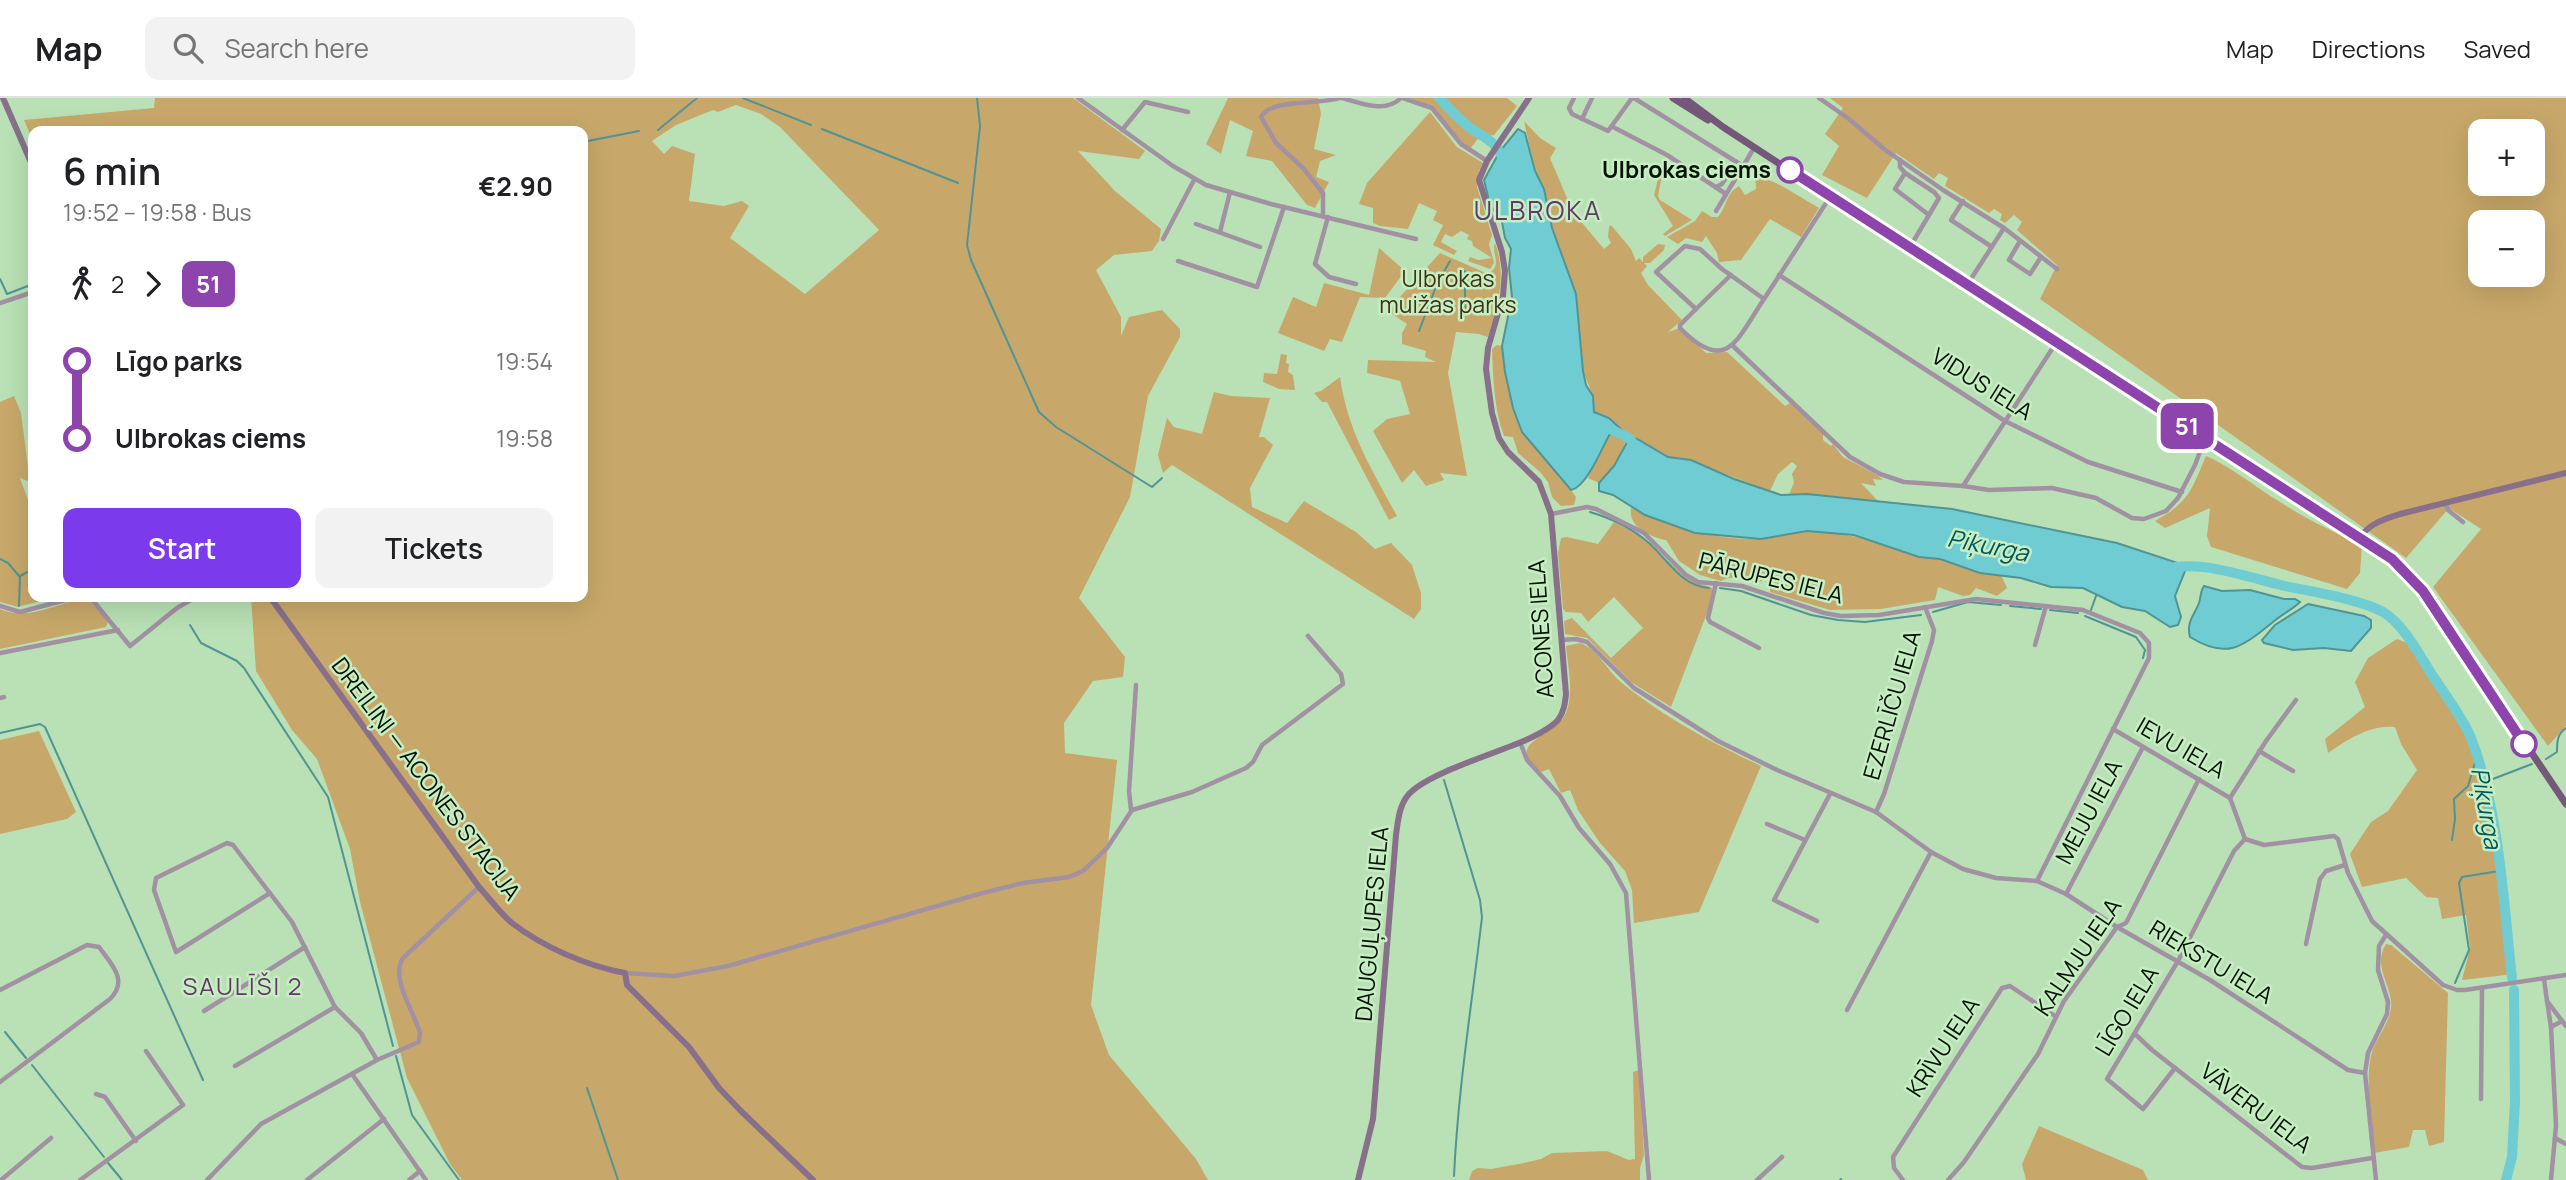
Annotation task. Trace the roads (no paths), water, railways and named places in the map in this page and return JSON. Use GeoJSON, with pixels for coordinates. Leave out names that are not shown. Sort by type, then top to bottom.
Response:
{"type":"FeatureCollection","features":[{"type":"Feature","properties":{"kind":"main road"},"geometry":{"type":"LineString","coordinates":[[1673,98],[1684,100],[2392,559],[2423,591],[2565,800]]}},
{"type":"Feature","properties":{"kind":"street"},"geometry":{"type":"LineString","coordinates":[[3,98],[28,156]]}},
{"type":"Feature","properties":{"kind":"street"},"geometry":{"type":"LineString","coordinates":[[1078,98],[1194,180],[1284,207],[1416,239]]}},
{"type":"Feature","properties":{"kind":"street"},"geometry":{"type":"LineString","coordinates":[[1356,284],[1329,277],[1315,264],[1325,217],[1323,194],[1303,167],[1276,143],[1261,117],[1269,108],[1341,98],[1381,107],[1393,105],[1402,98],[1432,108],[1461,144],[1487,161]]}},
{"type":"Feature","properties":{"kind":"street","name":"ACONES IELA"},"geometry":{"type":"LineString","coordinates":[[1520,742],[1549,728],[1565,705],[1562,640],[1551,514],[1539,482],[1503,445],[1492,413],[1487,358],[1503,296],[1505,271],[1502,252],[1479,180],[1491,154],[1529,98]]}},
{"type":"Feature","properties":{"kind":"street"},"geometry":{"type":"LineString","coordinates":[[1574,98],[1570,112],[1608,131],[1633,98],[1744,166]]}},
{"type":"Feature","properties":{"kind":"street"},"geometry":{"type":"LineString","coordinates":[[1582,119],[1592,98]]}},
{"type":"Feature","properties":{"kind":"street"},"geometry":{"type":"LineString","coordinates":[[1819,98],[1900,160],[2004,228],[2057,269]]}},
{"type":"Feature","properties":{"kind":"street"},"geometry":{"type":"LineString","coordinates":[[1122,131],[1145,102],[1188,112]]}},
{"type":"Feature","properties":{"kind":"street"},"geometry":{"type":"LineString","coordinates":[[1613,127],[1667,155],[1726,194]]}},
{"type":"Feature","properties":{"kind":"street"},"geometry":{"type":"LineString","coordinates":[[1716,211],[1755,147]]}},
{"type":"Feature","properties":{"kind":"street"},"geometry":{"type":"LineString","coordinates":[[1900,160],[1900,167],[1905,173],[1939,198],[1909,248]]}},
{"type":"Feature","properties":{"kind":"street"},"geometry":{"type":"LineString","coordinates":[[1716,187],[1722,184],[1736,162]]}},
{"type":"Feature","properties":{"kind":"street"},"geometry":{"type":"LineString","coordinates":[[1905,173],[1895,188],[1929,215]]}},
{"type":"Feature","properties":{"kind":"street"},"geometry":{"type":"LineString","coordinates":[[1163,239],[1194,180]]}},
{"type":"Feature","properties":{"kind":"street"},"geometry":{"type":"LineString","coordinates":[[1219,232],[1230,192]]}},
{"type":"Feature","properties":{"kind":"street"},"geometry":{"type":"LineString","coordinates":[[1731,275],[1679,327],[1695,344],[1708,351],[1717,352],[1732,346],[1831,197]]}},
{"type":"Feature","properties":{"kind":"street"},"geometry":{"type":"LineString","coordinates":[[1963,201],[1951,220],[1992,247]]}},
{"type":"Feature","properties":{"kind":"street"},"geometry":{"type":"LineString","coordinates":[[1178,261],[1257,287],[1284,207]]}},
{"type":"Feature","properties":{"kind":"street"},"geometry":{"type":"LineString","coordinates":[[1196,224],[1261,247]]}},
{"type":"Feature","properties":{"kind":"street"},"geometry":{"type":"LineString","coordinates":[[1967,285],[2004,228]]}},
{"type":"Feature","properties":{"kind":"street"},"geometry":{"type":"LineString","coordinates":[[2020,242],[2009,260],[2030,274],[2040,257]]}},
{"type":"Feature","properties":{"kind":"street"},"geometry":{"type":"LineString","coordinates":[[1696,309],[1657,272],[1685,246],[1700,249],[1764,299]]}},
{"type":"Feature","properties":{"kind":"street","name":"VIDUS IELA"},"geometry":{"type":"LineString","coordinates":[[1779,275],[2005,421],[2088,462],[2182,492]]}},
{"type":"Feature","properties":{"kind":"street"},"geometry":{"type":"LineString","coordinates":[[0,303],[28,294]]}},
{"type":"Feature","properties":{"kind":"street"},"geometry":{"type":"LineString","coordinates":[[1964,486],[2057,342]]}},
{"type":"Feature","properties":{"kind":"street"},"geometry":{"type":"LineString","coordinates":[[1732,346],[1850,457],[1872,470],[1904,482],[1964,486],[1989,491],[2052,488],[2072,491],[2096,498],[2132,518],[2144,519],[2165,511],[2182,492],[2206,438]]}},
{"type":"Feature","properties":{"kind":"street"},"geometry":{"type":"LineString","coordinates":[[2360,537],[2378,521],[2566,473]]}},
{"type":"Feature","properties":{"kind":"street"},"geometry":{"type":"LineString","coordinates":[[2445,503],[2448,510],[2463,522]]}},
{"type":"Feature","properties":{"kind":"street","name":"PĀRUPES IELA"},"geometry":{"type":"LineString","coordinates":[[1551,514],[1587,507],[1596,509],[1644,533],[1686,575],[1698,582],[1742,586],[1797,605],[1841,616],[1879,615],[1976,599],[2083,610],[2140,632],[2149,643],[2149,658],[2037,881]]}},
{"type":"Feature","properties":{"kind":"street"},"geometry":{"type":"LineString","coordinates":[[1716,583],[1708,618],[1710,622],[1759,648]]}},
{"type":"Feature","properties":{"kind":"street"},"geometry":{"type":"LineString","coordinates":[[0,606],[20,612],[58,602]]}},
{"type":"Feature","properties":{"kind":"street"},"geometry":{"type":"LineString","coordinates":[[94,602],[130,646],[187,602]]}},
{"type":"Feature","properties":{"kind":"street","name":"DREILIŅI — ACONES STACIJA"},"geometry":{"type":"LineString","coordinates":[[274,602],[479,887],[513,923],[554,948],[586,963],[625,973]]}},
{"type":"Feature","properties":{"kind":"street"},"geometry":{"type":"LineString","coordinates":[[2035,645],[2046,606]]}},
{"type":"Feature","properties":{"kind":"street","name":"EZERLĪČU IELA"},"geometry":{"type":"LineString","coordinates":[[1876,812],[1932,641],[1934,630],[1925,607]]}},
{"type":"Feature","properties":{"kind":"street"},"geometry":{"type":"LineString","coordinates":[[0,653],[118,630]]}},
{"type":"Feature","properties":{"kind":"street"},"geometry":{"type":"LineString","coordinates":[[813,1180],[719,1088],[689,1047],[627,985],[625,973],[674,976],[728,966],[951,902],[1023,883],[1069,877],[1083,871],[1112,841],[1119,826],[1132,810],[1184,795],[1235,774],[1253,762],[1262,746],[1343,684],[1341,674],[1308,636]]}},
{"type":"Feature","properties":{"kind":"street","name":"RIEKSTU IELA"},"geometry":{"type":"LineString","coordinates":[[1562,640],[1576,639],[1587,642],[1634,688],[1718,741],[1830,794],[1876,812],[1931,852],[1972,873],[2037,881],[2066,894],[2117,927],[2178,961],[2348,1070],[2365,1073]]}},
{"type":"Feature","properties":{"kind":"street"},"geometry":{"type":"LineString","coordinates":[[1132,810],[1129,791],[1136,685]]}},
{"type":"Feature","properties":{"kind":"street"},"geometry":{"type":"LineString","coordinates":[[2230,798],[2296,699]]}},
{"type":"Feature","properties":{"kind":"street","name":"IEVU IELA"},"geometry":{"type":"LineString","coordinates":[[2113,729],[2230,798],[2245,839]]}},
{"type":"Feature","properties":{"kind":"street"},"geometry":{"type":"LineString","coordinates":[[1520,742],[1527,760],[1560,796],[1579,828],[1610,864],[1626,893],[1649,1180]]}},
{"type":"Feature","properties":{"kind":"street","name":"DAUGUĻUPES IELA"},"geometry":{"type":"LineString","coordinates":[[1358,1180],[1373,1119],[1395,849],[1402,805],[1408,795],[1429,779],[1520,742]]}},
{"type":"Feature","properties":{"kind":"street","name":"MEIJU IELA"},"geometry":{"type":"LineString","coordinates":[[2066,894],[2143,747]]}},
{"type":"Feature","properties":{"kind":"street"},"geometry":{"type":"LineString","coordinates":[[2259,751],[2293,771]]}},
{"type":"Feature","properties":{"kind":"street","name":"KALMJU IELA"},"geometry":{"type":"LineString","coordinates":[[1948,1180],[1964,1163],[2038,1054],[2055,1016],[2117,927],[2126,923],[2199,779]]}},
{"type":"Feature","properties":{"kind":"street"},"geometry":{"type":"LineString","coordinates":[[1817,921],[1774,900],[1830,794]]}},
{"type":"Feature","properties":{"kind":"street"},"geometry":{"type":"LineString","coordinates":[[1767,824],[1805,840]]}},
{"type":"Feature","properties":{"kind":"street"},"geometry":{"type":"LineString","coordinates":[[2245,839],[2264,845],[2334,836],[2341,845],[2345,865],[2368,916],[2443,985],[2457,990],[2482,988],[2566,975]]}},
{"type":"Feature","properties":{"kind":"street","name":"LĪGO IELA"},"geometry":{"type":"LineString","coordinates":[[2175,1068],[2143,1110],[2107,1079],[2178,961],[2234,851],[2245,839]]}},
{"type":"Feature","properties":{"kind":"street"},"geometry":{"type":"LineString","coordinates":[[270,893],[177,952],[154,890],[154,883],[156,878],[227,844],[233,845],[270,893],[292,922],[335,1007],[361,1033],[377,1060]]}},
{"type":"Feature","properties":{"kind":"street"},"geometry":{"type":"LineString","coordinates":[[1847,1010],[1931,852]]}},
{"type":"Feature","properties":{"kind":"street"},"geometry":{"type":"LineString","coordinates":[[2305,944],[2320,879],[2326,871],[2345,865]]}},
{"type":"Feature","properties":{"kind":"street"},"geometry":{"type":"LineString","coordinates":[[207,1180],[261,1124],[377,1060],[419,1042],[421,1038],[398,971],[403,958],[479,887]]}},
{"type":"Feature","properties":{"kind":"street"},"geometry":{"type":"LineString","coordinates":[[2375,1180],[2365,1073],[2368,1053],[2387,1014],[2388,1002],[2378,970],[2379,946],[2386,935]]}},
{"type":"Feature","properties":{"kind":"street"},"geometry":{"type":"LineString","coordinates":[[0,990],[87,945],[99,947],[119,977],[118,987],[110,999],[0,1082]]}},
{"type":"Feature","properties":{"kind":"street"},"geometry":{"type":"LineString","coordinates":[[204,1011],[304,947]]}},
{"type":"Feature","properties":{"kind":"street"},"geometry":{"type":"LineString","coordinates":[[2544,979],[2551,1027],[2555,1138],[2551,1180]]}},
{"type":"Feature","properties":{"kind":"street","name":"KRĪVU IELA"},"geometry":{"type":"LineString","coordinates":[[1903,1180],[1894,1168],[1893,1157],[2002,988],[2010,986],[2055,1016]]}},
{"type":"Feature","properties":{"kind":"street"},"geometry":{"type":"LineString","coordinates":[[2481,1099],[2482,988]]}},
{"type":"Feature","properties":{"kind":"street"},"geometry":{"type":"LineString","coordinates":[[2547,1001],[2566,1026]]}},
{"type":"Feature","properties":{"kind":"street"},"geometry":{"type":"LineString","coordinates":[[235,1066],[335,1007]]}},
{"type":"Feature","properties":{"kind":"street"},"geometry":{"type":"LineString","coordinates":[[2551,1027],[2562,1021]]}},
{"type":"Feature","properties":{"kind":"street","name":"VĀVERU IELA"},"geometry":{"type":"LineString","coordinates":[[2135,1033],[2144,1044],[2302,1167],[2312,1168],[2372,1158]]}},
{"type":"Feature","properties":{"kind":"street"},"geometry":{"type":"LineString","coordinates":[[80,1180],[183,1105],[146,1051]]}},
{"type":"Feature","properties":{"kind":"street"},"geometry":{"type":"LineString","coordinates":[[352,1074],[426,1180]]}},
{"type":"Feature","properties":{"kind":"street"},"geometry":{"type":"LineString","coordinates":[[96,1094],[105,1097],[135,1141]]}},
{"type":"Feature","properties":{"kind":"street"},"geometry":{"type":"LineString","coordinates":[[307,1180],[384,1119]]}},
{"type":"Feature","properties":{"kind":"street"},"geometry":{"type":"LineString","coordinates":[[1,1180],[51,1138]]}},
{"type":"Feature","properties":{"kind":"street"},"geometry":{"type":"LineString","coordinates":[[2555,1138],[2566,1144]]}},
{"type":"Feature","properties":{"kind":"street"},"geometry":{"type":"LineString","coordinates":[[1757,1180],[1782,1157]]}},
{"type":"Feature","properties":{"kind":"street"},"geometry":{"type":"LineString","coordinates":[[409,1180],[420,1171]]}},
{"type":"Feature","properties":{"kind":"water"},"geometry":{"type":"Polygon","coordinates":[[[1518,129],[1525,133],[1535,171],[1544,189],[1552,228],[1576,294],[1583,371],[1586,385],[1593,396],[1594,412],[1609,418],[1623,431],[1620,436],[1611,432],[1583,482],[1571,490],[1522,432],[1513,408],[1505,372],[1502,346],[1512,297],[1509,268],[1511,249],[1505,238],[1502,222],[1490,205],[1484,180],[1500,151],[1518,129]]]}},
{"type":"Feature","properties":{"kind":"water"},"geometry":{"type":"Polygon","coordinates":[[[1630,437],[1668,457],[1691,460],[1734,479],[1781,495],[1807,494],[1952,509],[2117,543],[2187,566],[2175,596],[2181,617],[2178,625],[2170,627],[2145,611],[2122,607],[2083,588],[2051,587],[2021,578],[1980,573],[1940,559],[1919,557],[1854,535],[1807,531],[1761,539],[1695,533],[1645,515],[1613,495],[1599,491],[1599,483],[1614,466],[1630,437]]]}},
{"type":"Feature","properties":{"kind":"water"},"geometry":{"type":"Polygon","coordinates":[[[2204,586],[2222,591],[2250,590],[2300,602],[2243,644],[2234,648],[2214,648],[2190,637],[2189,632],[2204,586]]]}},
{"type":"Feature","properties":{"kind":"water"},"geometry":{"type":"Polygon","coordinates":[[[2308,604],[2364,616],[2371,620],[2371,628],[2351,651],[2324,648],[2293,650],[2264,643],[2262,640],[2275,625],[2308,604]]]}},
{"type":"Feature","properties":{"kind":"waterway"},"geometry":{"type":"LineString","coordinates":[[658,130],[697,98]]}},
{"type":"Feature","properties":{"kind":"waterway"},"geometry":{"type":"LineString","coordinates":[[743,98],[811,125]]}},
{"type":"Feature","properties":{"kind":"waterway"},"geometry":{"type":"LineString","coordinates":[[977,98],[980,126],[967,245],[971,260],[1039,412],[1056,427],[1152,487],[1162,478]]}},
{"type":"Feature","properties":{"kind":"waterway","name":"Piķurga"},"geometry":{"type":"LineString","coordinates":[[1439,98],[1464,123],[1493,143],[1504,163]]}},
{"type":"Feature","properties":{"kind":"waterway"},"geometry":{"type":"LineString","coordinates":[[822,129],[958,183]]}},
{"type":"Feature","properties":{"kind":"waterway"},"geometry":{"type":"LineString","coordinates":[[588,141],[639,131]]}},
{"type":"Feature","properties":{"kind":"waterway"},"geometry":{"type":"LineString","coordinates":[[1419,331],[1437,284],[1450,261]]}},
{"type":"Feature","properties":{"kind":"waterway"},"geometry":{"type":"LineString","coordinates":[[1465,271],[1465,311]]}},
{"type":"Feature","properties":{"kind":"waterway"},"geometry":{"type":"LineString","coordinates":[[0,279],[7,294],[28,286]]}},
{"type":"Feature","properties":{"kind":"waterway","name":"Piķurga"},"geometry":{"type":"LineString","coordinates":[[1610,429],[1629,438],[1637,448]]}},
{"type":"Feature","properties":{"kind":"waterway"},"geometry":{"type":"LineString","coordinates":[[1590,512],[1636,533],[1690,583],[1709,588]]}},
{"type":"Feature","properties":{"kind":"waterway"},"geometry":{"type":"LineString","coordinates":[[0,559],[8,563],[19,576]]}},
{"type":"Feature","properties":{"kind":"waterway","name":"Piķurga"},"geometry":{"type":"LineString","coordinates":[[2176,567],[2217,569],[2349,600],[2383,612],[2403,631],[2462,720],[2481,767],[2499,856],[2512,978]]}},
{"type":"Feature","properties":{"kind":"waterway"},"geometry":{"type":"LineString","coordinates":[[19,606],[20,576],[28,572]]}},
{"type":"Feature","properties":{"kind":"waterway"},"geometry":{"type":"LineString","coordinates":[[1720,588],[1741,591],[1811,615],[1838,620],[1865,622],[1921,615]]}},
{"type":"Feature","properties":{"kind":"waterway"},"geometry":{"type":"LineString","coordinates":[[2091,610],[2096,596]]}},
{"type":"Feature","properties":{"kind":"waterway"},"geometry":{"type":"LineString","coordinates":[[1933,612],[1968,602],[2001,605]]}},
{"type":"Feature","properties":{"kind":"waterway"},"geometry":{"type":"LineString","coordinates":[[2010,606],[2041,609]]}},
{"type":"Feature","properties":{"kind":"waterway"},"geometry":{"type":"LineString","coordinates":[[2050,610],[2078,613]]}},
{"type":"Feature","properties":{"kind":"waterway"},"geometry":{"type":"LineString","coordinates":[[2085,616],[2136,637],[2145,650],[2143,658]]}},
{"type":"Feature","properties":{"kind":"waterway"},"geometry":{"type":"LineString","coordinates":[[190,625],[201,643],[237,661],[244,668],[328,797],[393,1046]]}},
{"type":"Feature","properties":{"kind":"waterway"},"geometry":{"type":"LineString","coordinates":[[0,733],[40,724],[45,727],[203,1080]]}},
{"type":"Feature","properties":{"kind":"waterway"},"geometry":{"type":"LineString","coordinates":[[2546,759],[2557,752],[2559,736],[2566,728]]}},
{"type":"Feature","properties":{"kind":"waterway"},"geometry":{"type":"LineString","coordinates":[[2452,840],[2454,799],[2468,786],[2478,761]]}},
{"type":"Feature","properties":{"kind":"waterway"},"geometry":{"type":"LineString","coordinates":[[2485,782],[2532,764]]}},
{"type":"Feature","properties":{"kind":"waterway"},"geometry":{"type":"LineString","coordinates":[[1444,780],[1480,900],[1482,917],[1462,1078],[1454,1176]]}},
{"type":"Feature","properties":{"kind":"waterway"},"geometry":{"type":"LineString","coordinates":[[2455,983],[2469,950],[2459,883],[2462,877],[2499,871]]}},
{"type":"Feature","properties":{"kind":"waterway","name":"Piķurga"},"geometry":{"type":"LineString","coordinates":[[2506,1180],[2512,1157],[2515,1101],[2514,990]]}},
{"type":"Feature","properties":{"kind":"waterway"},"geometry":{"type":"LineString","coordinates":[[5,1032],[26,1058]]}},
{"type":"Feature","properties":{"kind":"waterway"},"geometry":{"type":"LineString","coordinates":[[396,1056],[412,1115],[459,1180]]}},
{"type":"Feature","properties":{"kind":"waterway"},"geometry":{"type":"LineString","coordinates":[[32,1065],[104,1157]]}},
{"type":"Feature","properties":{"kind":"waterway"},"geometry":{"type":"LineString","coordinates":[[587,1088],[618,1180]]}},
{"type":"Feature","properties":{"kind":"waterway"},"geometry":{"type":"LineString","coordinates":[[108,1163],[122,1180]]}},
{"type":"Feature","properties":{"kind":"place","name":"Ulbrokas ciems"},"geometry":{"type":"Point","coordinates":[1790,170]}},
{"type":"Feature","properties":{"kind":"district","name":"ULBROKA"},"geometry":{"type":"Point","coordinates":[1538,211]}},
{"type":"Feature","properties":{"kind":"district","name":"SAULĪŠI 2"},"geometry":{"type":"Point","coordinates":[243,987]}},
{"type":"Feature","properties":{"kind":"park label","name":"Ulbrokas muižas parks"},"geometry":{"type":"Point","coordinates":[1448,292]}}]}
